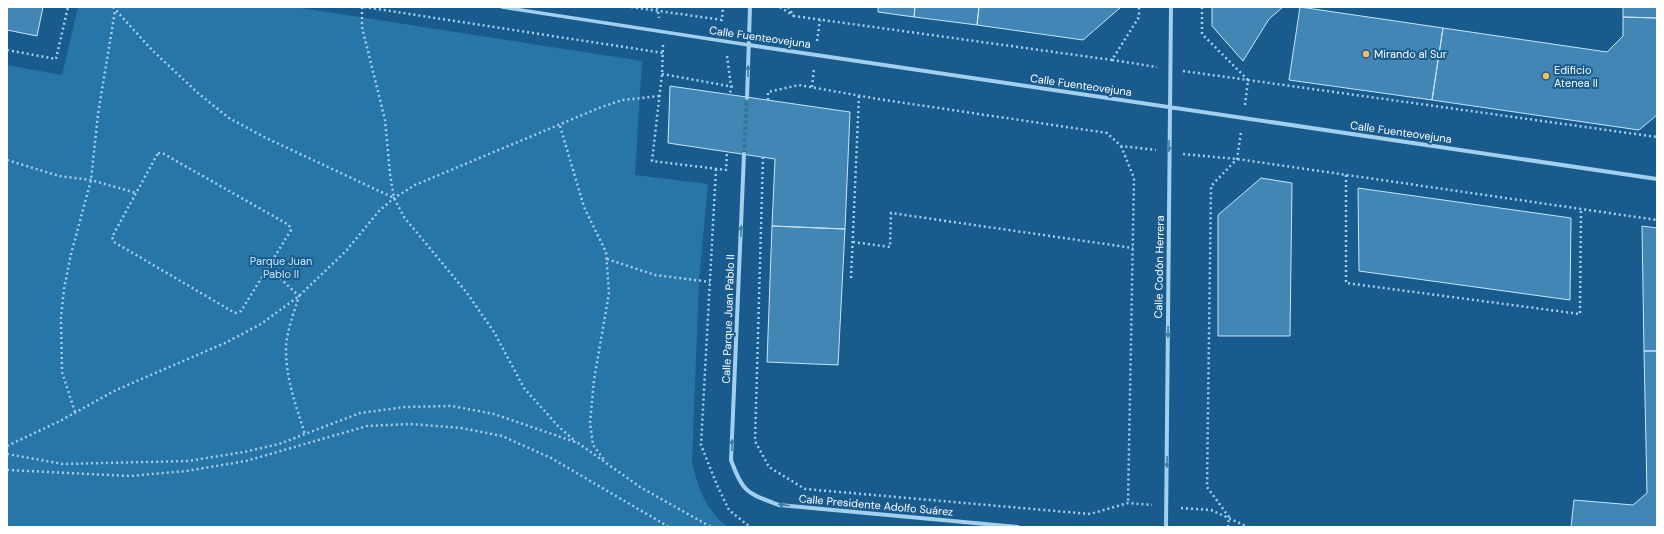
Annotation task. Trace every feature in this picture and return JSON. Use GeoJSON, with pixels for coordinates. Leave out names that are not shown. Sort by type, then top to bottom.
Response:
{"type":"FeatureCollection","features":[{"type":"Feature","properties":{"kind":"street","name":"Calle Fuenteovejuna"},"geometry":{"type":"LineString","coordinates":[[502,7],[748,45],[1657,179]]}},
{"type":"Feature","properties":{"kind":"street"},"geometry":{"type":"LineString","coordinates":[[747,98],[750,7]]}},
{"type":"Feature","properties":{"kind":"street","name":"Calle Codón Herrera"},"geometry":{"type":"LineString","coordinates":[[1166,527],[1171,7]]}},
{"type":"Feature","properties":{"kind":"street","name":"Calle Parque Juan Pablo II"},"geometry":{"type":"LineString","coordinates":[[739,482],[731,460],[744,154]]}},
{"type":"Feature","properties":{"kind":"street","name":"Calle Presidente Adolfo Suárez"},"geometry":{"type":"LineString","coordinates":[[739,482],[752,495],[779,505],[1018,527]]}},
{"type":"Feature","properties":{"kind":"path"},"geometry":{"type":"LineString","coordinates":[[7,50],[56,59],[68,7]]}},
{"type":"Feature","properties":{"kind":"path"},"geometry":{"type":"LineString","coordinates":[[113,7],[152,50],[198,94],[230,118],[266,138],[394,198]]}},
{"type":"Feature","properties":{"kind":"path"},"geometry":{"type":"LineString","coordinates":[[663,53],[363,7],[362,27],[386,120],[390,174],[394,198],[404,217],[471,300],[494,332],[524,388],[558,426],[578,443],[613,468],[665,502],[711,527]]}},
{"type":"Feature","properties":{"kind":"path"},"geometry":{"type":"LineString","coordinates":[[631,7],[722,20],[723,7]]}},
{"type":"Feature","properties":{"kind":"path"},"geometry":{"type":"LineString","coordinates":[[657,7],[658,11]]}},
{"type":"Feature","properties":{"kind":"path"},"geometry":{"type":"LineString","coordinates":[[780,7],[794,16],[1112,60],[1139,17],[1139,7]]}},
{"type":"Feature","properties":{"kind":"path"},"geometry":{"type":"LineString","coordinates":[[788,7],[794,16]]}},
{"type":"Feature","properties":{"kind":"path"},"geometry":{"type":"LineString","coordinates":[[1202,7],[1202,34],[1248,80],[1657,137]]}},
{"type":"Feature","properties":{"kind":"path"},"geometry":{"type":"LineString","coordinates":[[75,412],[62,372],[61,318],[71,254],[91,180],[98,114],[115,10]]}},
{"type":"Feature","properties":{"kind":"path"},"geometry":{"type":"LineString","coordinates":[[727,152],[726,170],[652,161],[662,74],[768,92],[799,85],[859,96],[1107,133],[1121,146],[1134,178],[1128,503]]}},
{"type":"Feature","properties":{"kind":"path"},"geometry":{"type":"LineString","coordinates":[[1228,527],[1229,517],[1207,488],[1211,186],[1237,159],[1248,80]]}},
{"type":"Feature","properties":{"kind":"path"},"geometry":{"type":"LineString","coordinates":[[730,95],[731,86]]}},
{"type":"Feature","properties":{"kind":"path"},"geometry":{"type":"LineString","coordinates":[[768,92],[768,100]]}},
{"type":"Feature","properties":{"kind":"path"},"geometry":{"type":"LineString","coordinates":[[7,446],[116,390],[225,343],[261,324],[300,296],[346,251],[394,198],[415,185],[560,126],[575,117],[622,100],[660,96]]}},
{"type":"Feature","properties":{"kind":"path"},"geometry":{"type":"LineString","coordinates":[[851,278],[859,96]]}},
{"type":"Feature","properties":{"kind":"path"},"geometry":{"type":"LineString","coordinates":[[560,126],[584,207],[597,230],[606,252],[609,293],[594,380],[590,423],[593,445],[600,456],[613,468]]}},
{"type":"Feature","properties":{"kind":"path"},"geometry":{"type":"LineString","coordinates":[[1121,146],[1237,159],[1657,220]]}},
{"type":"Feature","properties":{"kind":"path"},"geometry":{"type":"LineString","coordinates":[[158,153],[164,154],[289,225],[291,230],[269,268],[241,311],[235,313],[114,242],[112,237],[136,193],[158,153]]}},
{"type":"Feature","properties":{"kind":"path"},"geometry":{"type":"LineString","coordinates":[[764,157],[755,440],[769,467],[805,489],[1090,514],[1128,503],[1211,510],[1248,527]]}},
{"type":"Feature","properties":{"kind":"path"},"geometry":{"type":"LineString","coordinates":[[7,160],[59,176],[91,180],[136,193]]}},
{"type":"Feature","properties":{"kind":"path"},"geometry":{"type":"LineString","coordinates":[[716,169],[701,445],[729,510],[750,527]]}},
{"type":"Feature","properties":{"kind":"path"},"geometry":{"type":"LineString","coordinates":[[1346,175],[1346,283],[1580,314],[1581,209]]}},
{"type":"Feature","properties":{"kind":"path"},"geometry":{"type":"LineString","coordinates":[[853,242],[890,247],[892,213],[1133,248]]}},
{"type":"Feature","properties":{"kind":"path"},"geometry":{"type":"LineString","coordinates":[[607,259],[655,275],[710,282]]}},
{"type":"Feature","properties":{"kind":"path"},"geometry":{"type":"LineString","coordinates":[[269,268],[300,296]]}},
{"type":"Feature","properties":{"kind":"path"},"geometry":{"type":"LineString","coordinates":[[300,296],[290,326],[286,349],[289,382],[305,434]]}},
{"type":"Feature","properties":{"kind":"path"},"geometry":{"type":"LineString","coordinates":[[7,454],[63,464],[188,461],[244,452],[279,444],[360,413],[405,406],[452,406],[494,414],[578,443]]}},
{"type":"Feature","properties":{"kind":"path"},"geometry":{"type":"LineString","coordinates":[[7,470],[130,476],[186,471],[246,461],[367,426],[411,424],[461,428],[502,436],[551,458],[669,527]]}},
{"type":"Feature","properties":{"kind":"green space","name":"Parque Juan Pablo II"},"geometry":{"type":"Polygon","coordinates":[[[78,7],[295,7],[642,61],[635,175],[708,184],[699,281],[692,463],[697,482],[708,506],[728,527],[7,527],[7,65],[62,75],[78,7]]]}},
{"type":"Feature","properties":{"kind":"building"},"geometry":{"type":"Polygon","coordinates":[[[7,7],[43,7],[37,36],[7,30],[7,7]]]}},
{"type":"Feature","properties":{"kind":"building"},"geometry":{"type":"Polygon","coordinates":[[[878,7],[915,7],[914,17],[878,12],[878,7]]]}},
{"type":"Feature","properties":{"kind":"building"},"geometry":{"type":"Polygon","coordinates":[[[915,7],[979,7],[977,25],[914,17],[915,7]]]}},
{"type":"Feature","properties":{"kind":"building"},"geometry":{"type":"Polygon","coordinates":[[[979,7],[1121,7],[1083,40],[977,25],[979,7]]]}},
{"type":"Feature","properties":{"kind":"building"},"geometry":{"type":"Polygon","coordinates":[[[1212,7],[1283,7],[1269,19],[1243,61],[1212,26],[1212,7]]]}},
{"type":"Feature","properties":{"kind":"building","name":"Mirando al Sur"},"geometry":{"type":"Polygon","coordinates":[[[1300,7],[1443,28],[1432,100],[1289,80],[1300,7]]]}},
{"type":"Feature","properties":{"kind":"building"},"geometry":{"type":"Polygon","coordinates":[[[1623,7],[1657,7],[1657,18],[1623,17],[1623,7]]]}},
{"type":"Feature","properties":{"kind":"building","name":"Edificio Atenea II"},"geometry":{"type":"Polygon","coordinates":[[[1623,17],[1657,18],[1657,115],[1639,130],[1432,100],[1443,28],[1607,52],[1623,36],[1623,17]]]}},
{"type":"Feature","properties":{"kind":"building"},"geometry":{"type":"Polygon","coordinates":[[[670,86],[850,112],[845,229],[772,226],[775,159],[668,143],[670,86]]]}},
{"type":"Feature","properties":{"kind":"building"},"geometry":{"type":"Polygon","coordinates":[[[1261,178],[1292,183],[1290,336],[1218,336],[1218,215],[1261,178]]]}},
{"type":"Feature","properties":{"kind":"building"},"geometry":{"type":"Polygon","coordinates":[[[1358,188],[1571,218],[1570,300],[1359,271],[1358,188]]]}},
{"type":"Feature","properties":{"kind":"building"},"geometry":{"type":"Polygon","coordinates":[[[772,226],[845,229],[838,365],[767,362],[772,226]]]}},
{"type":"Feature","properties":{"kind":"building"},"geometry":{"type":"Polygon","coordinates":[[[1642,226],[1657,228],[1657,351],[1644,351],[1642,226]]]}},
{"type":"Feature","properties":{"kind":"building"},"geometry":{"type":"Polygon","coordinates":[[[1644,351],[1657,351],[1657,527],[1571,527],[1574,500],[1633,505],[1647,493],[1644,351]]]}},
{"type":"Feature","properties":{"kind":"tunnel"},"geometry":{"type":"LineString","coordinates":[[744,154],[747,98]]}},
{"type":"Feature","properties":{"kind":"place","name":"Mirando al Sur"},"geometry":{"type":"Point","coordinates":[1366,54]}},
{"type":"Feature","properties":{"kind":"place","name":"Edificio Atenea II"},"geometry":{"type":"Point","coordinates":[1546,76]}}]}
